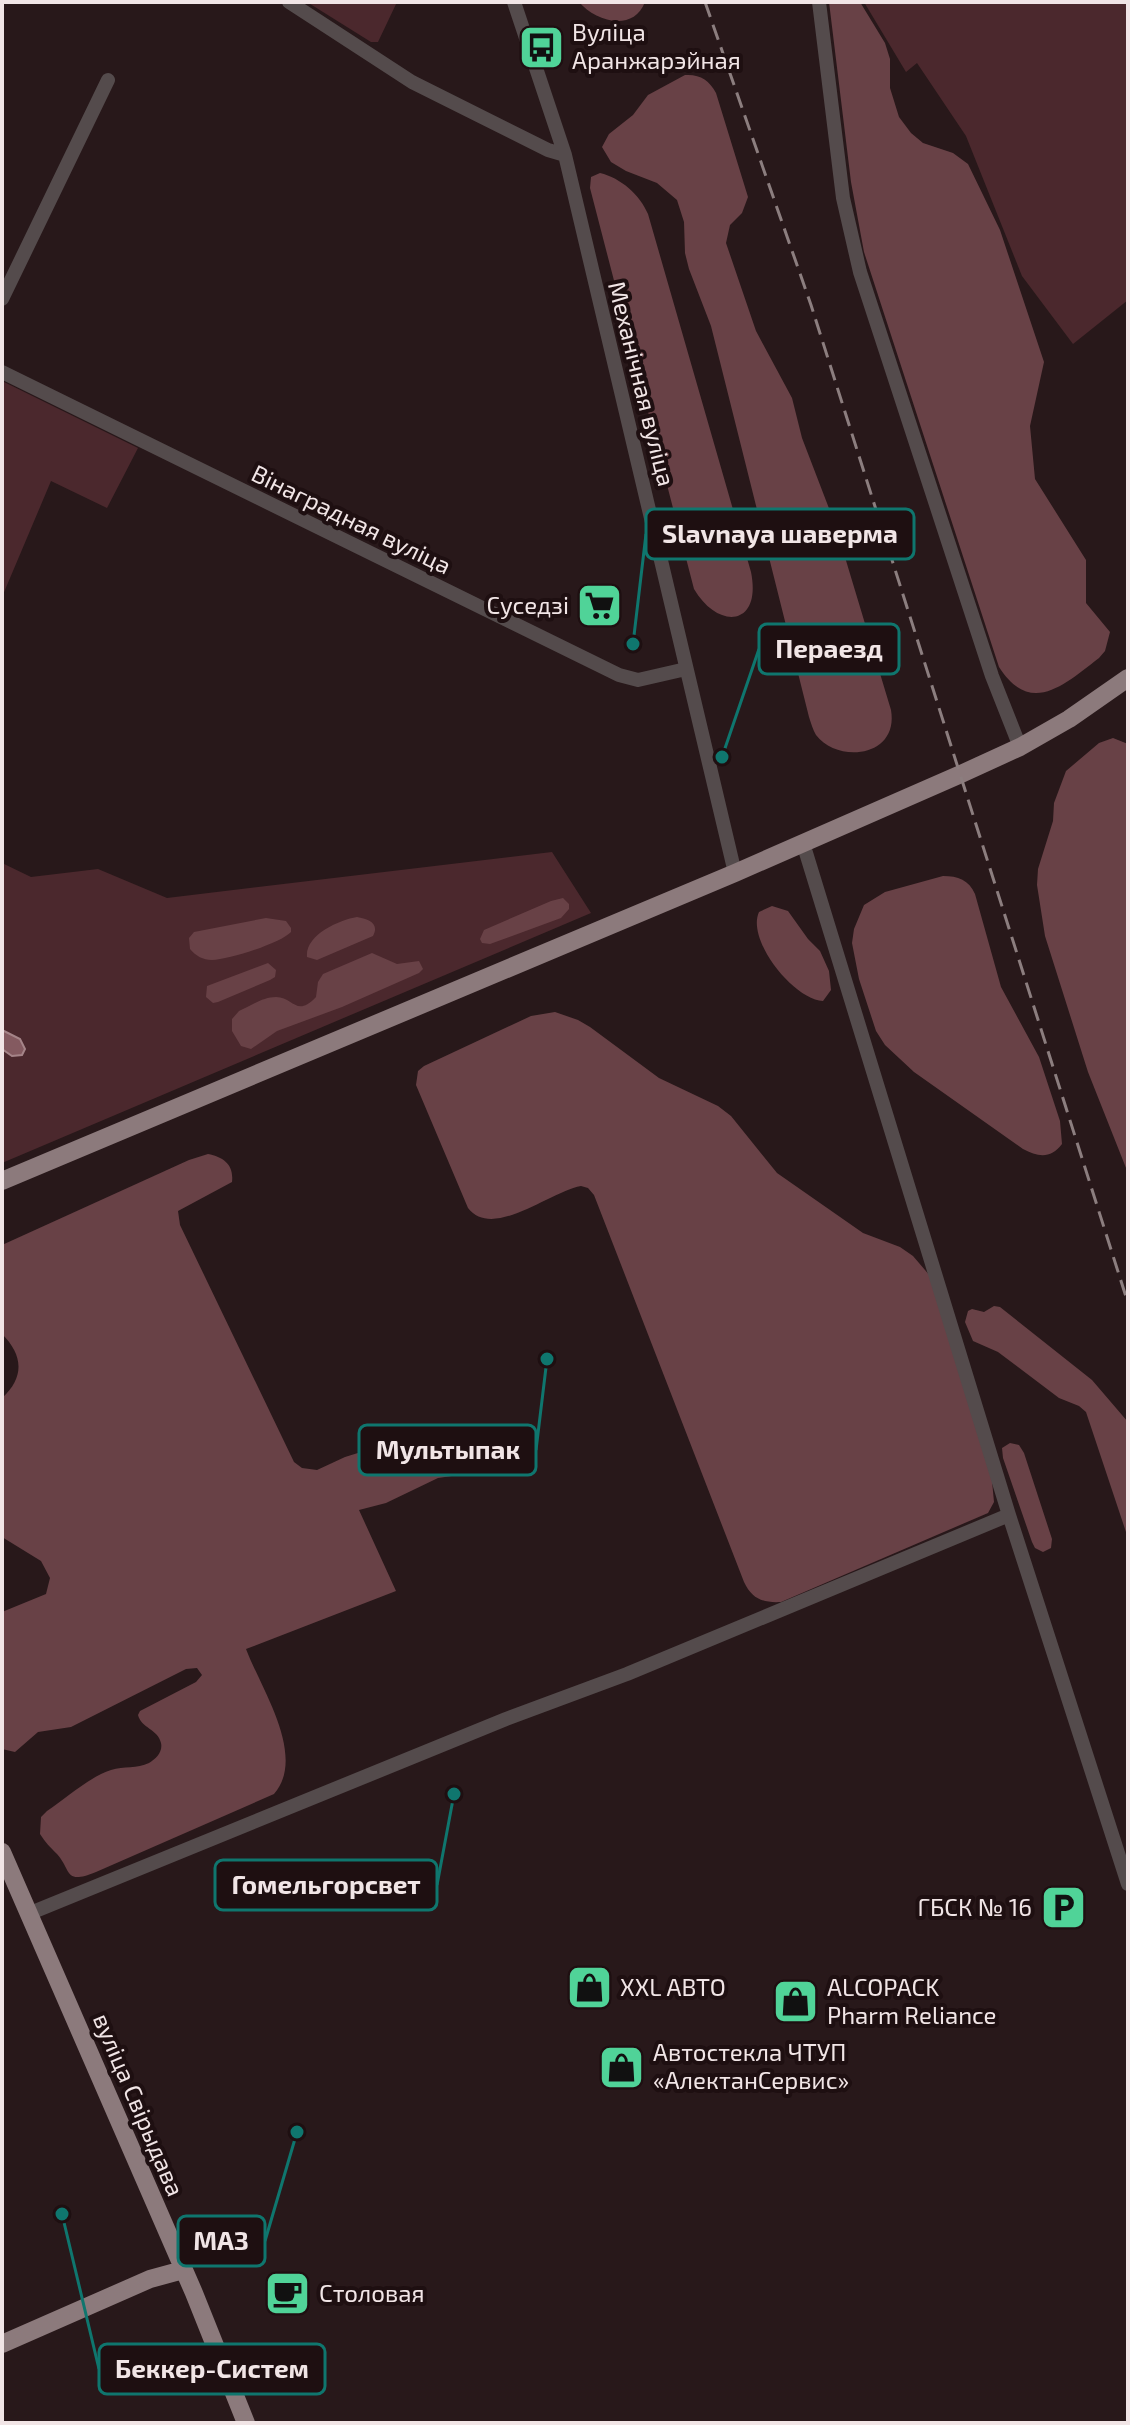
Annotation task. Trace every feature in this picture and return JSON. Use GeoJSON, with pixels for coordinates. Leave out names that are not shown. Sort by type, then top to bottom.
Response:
{"type":"FeatureCollection","features":[{"type":"Feature","properties":{"kind":"main road"},"geometry":{"type":"LineString","coordinates":[[2,1181],[735,873],[1020,747],[1069,719],[1128,678]]}},
{"type":"Feature","properties":{"kind":"main road","name":"вуліца Свірыдава"},"geometry":{"type":"LineString","coordinates":[[2,1852],[246,2423]]}},
{"type":"Feature","properties":{"kind":"main road"},"geometry":{"type":"LineString","coordinates":[[2,2344],[150,2279],[183,2270]]}},
{"type":"Feature","properties":{"kind":"street"},"geometry":{"type":"LineString","coordinates":[[289,2],[412,82],[548,150],[565,155]]}},
{"type":"Feature","properties":{"kind":"street","name":"Механічная вуліца"},"geometry":{"type":"LineString","coordinates":[[514,2],[565,155],[735,873]]}},
{"type":"Feature","properties":{"kind":"street"},"geometry":{"type":"LineString","coordinates":[[819,2],[843,198],[860,272],[992,676],[1020,747]]}},
{"type":"Feature","properties":{"kind":"street"},"geometry":{"type":"LineString","coordinates":[[2,299],[108,80]]}},
{"type":"Feature","properties":{"kind":"street","name":"Вінаградная вуліца"},"geometry":{"type":"LineString","coordinates":[[2,372],[619,675],[638,680],[686,669]]}},
{"type":"Feature","properties":{"kind":"street"},"geometry":{"type":"LineString","coordinates":[[803,843],[1009,1515],[1128,1884]]}},
{"type":"Feature","properties":{"kind":"street"},"geometry":{"type":"LineString","coordinates":[[28,1914],[506,1719],[611,1680],[1009,1515]]}},
{"type":"Feature","properties":{"kind":"shaded area"},"geometry":{"type":"Polygon","coordinates":[[[307,2],[397,2],[378,42],[371,42],[307,2]]]}},
{"type":"Feature","properties":{"kind":"shaded area"},"geometry":{"type":"Polygon","coordinates":[[[579,2],[645,2],[632,18],[614,21],[594,14],[579,2]]]}},
{"type":"Feature","properties":{"kind":"shaded area"},"geometry":{"type":"Polygon","coordinates":[[[829,2],[860,2],[885,43],[890,59],[890,88],[899,117],[923,143],[953,153],[968,164],[1000,230],[1044,362],[1030,426],[1035,479],[1086,560],[1086,603],[1110,632],[1105,651],[1099,658],[1048,691],[1036,693],[1023,690],[1011,682],[999,667],[864,252],[851,182],[829,2]]]}},
{"type":"Feature","properties":{"kind":"shaded area"},"geometry":{"type":"Polygon","coordinates":[[[864,2],[1128,2],[1128,300],[1073,344],[1022,276],[966,136],[917,63],[906,72],[864,2]]]}},
{"type":"Feature","properties":{"kind":"shaded area"},"geometry":{"type":"Polygon","coordinates":[[[685,75],[704,79],[716,93],[748,197],[742,213],[730,225],[726,243],[756,331],[792,398],[802,438],[835,524],[891,710],[891,726],[886,738],[865,751],[838,750],[826,744],[816,735],[811,724],[711,326],[689,269],[684,222],[677,200],[657,183],[611,162],[602,147],[609,134],[633,115],[648,95],[685,75]]]}},
{"type":"Feature","properties":{"kind":"shaded area"},"geometry":{"type":"Polygon","coordinates":[[[600,173],[629,188],[648,214],[751,572],[753,590],[750,604],[736,616],[725,616],[715,611],[694,589],[590,188],[591,177],[600,173]]]}},
{"type":"Feature","properties":{"kind":"shaded area"},"geometry":{"type":"Polygon","coordinates":[[[2,381],[138,448],[107,508],[51,481],[2,597],[2,381]]]}},
{"type":"Feature","properties":{"kind":"shaded area"},"geometry":{"type":"Polygon","coordinates":[[[1113,738],[1128,744],[1128,1173],[1088,1072],[1045,936],[1037,885],[1038,869],[1053,821],[1054,803],[1066,771],[1099,743],[1113,738]]]}},
{"type":"Feature","properties":{"kind":"shaded area"},"geometry":{"type":"Polygon","coordinates":[[[552,852],[591,913],[2,1163],[2,863],[31,877],[98,869],[167,898],[552,852]]]}},
{"type":"Feature","properties":{"kind":"shaded area"},"geometry":{"type":"Polygon","coordinates":[[[943,876],[962,880],[973,889],[1001,987],[1039,1057],[1060,1121],[1062,1144],[1049,1154],[1039,1155],[1023,1149],[914,1072],[885,1045],[876,1031],[859,979],[852,943],[864,905],[885,892],[943,876]]]}},
{"type":"Feature","properties":{"kind":"shaded area"},"geometry":{"type":"Polygon","coordinates":[[[563,898],[569,909],[561,918],[490,944],[482,943],[480,939],[484,930],[563,898]]]}},
{"type":"Feature","properties":{"kind":"shaded area"},"geometry":{"type":"Polygon","coordinates":[[[772,906],[788,911],[820,951],[829,971],[831,990],[823,1001],[799,991],[775,967],[766,952],[757,924],[759,912],[772,906]]]}},
{"type":"Feature","properties":{"kind":"shaded area"},"geometry":{"type":"Polygon","coordinates":[[[357,917],[374,925],[373,936],[317,960],[307,957],[311,942],[317,935],[341,921],[357,917]]]}},
{"type":"Feature","properties":{"kind":"shaded area"},"geometry":{"type":"Polygon","coordinates":[[[266,918],[286,921],[291,932],[266,946],[220,959],[197,956],[190,949],[189,938],[194,932],[266,918]]]}},
{"type":"Feature","properties":{"kind":"shaded area"},"geometry":{"type":"Polygon","coordinates":[[[372,953],[397,964],[419,961],[423,969],[342,1007],[277,1031],[251,1049],[241,1046],[232,1031],[232,1019],[239,1011],[271,997],[304,1006],[316,997],[318,982],[323,974],[372,953]]]}},
{"type":"Feature","properties":{"kind":"shaded area"},"geometry":{"type":"Polygon","coordinates":[[[268,963],[276,970],[275,977],[270,980],[218,1002],[213,1003],[206,997],[207,986],[268,963]]]}},
{"type":"Feature","properties":{"kind":"shaded area"},"geometry":{"type":"Polygon","coordinates":[[[555,1012],[590,1027],[659,1078],[718,1106],[731,1116],[777,1173],[863,1233],[900,1247],[913,1256],[931,1277],[992,1481],[994,1502],[988,1513],[781,1602],[763,1601],[754,1596],[744,1582],[594,1195],[581,1186],[506,1217],[492,1219],[479,1216],[468,1208],[416,1085],[418,1071],[424,1066],[531,1016],[555,1012]]]}},
{"type":"Feature","properties":{"kind":"shaded area"},"geometry":{"type":"Polygon","coordinates":[[[2,1030],[20,1039],[25,1049],[22,1055],[12,1056],[2,1049],[2,1030]]]}},
{"type":"Feature","properties":{"kind":"shaded area"},"geometry":{"type":"Polygon","coordinates":[[[208,1154],[227,1163],[232,1182],[178,1211],[180,1225],[294,1462],[302,1468],[317,1470],[345,1457],[429,1431],[446,1433],[467,1445],[471,1451],[471,1468],[438,1478],[386,1503],[359,1510],[396,1591],[246,1649],[284,1742],[286,1761],[283,1778],[274,1794],[79,1877],[70,1874],[40,1834],[41,1817],[95,1777],[116,1769],[144,1765],[154,1759],[160,1752],[161,1743],[157,1735],[142,1723],[138,1715],[140,1711],[196,1682],[202,1675],[197,1668],[186,1669],[71,1727],[38,1732],[15,1752],[2,1749],[2,1612],[46,1594],[50,1578],[41,1561],[2,1537],[2,1398],[15,1382],[18,1366],[14,1350],[2,1334],[2,1245],[208,1154]]]}},
{"type":"Feature","properties":{"kind":"shaded area"},"geometry":{"type":"Polygon","coordinates":[[[994,1306],[1000,1307],[1092,1380],[1128,1422],[1128,1538],[1086,1412],[1059,1398],[998,1352],[973,1341],[965,1322],[968,1311],[984,1312],[994,1306]]]}},
{"type":"Feature","properties":{"kind":"shaded area"},"geometry":{"type":"Polygon","coordinates":[[[1010,1443],[1019,1445],[1024,1453],[1052,1539],[1051,1548],[1043,1552],[1035,1548],[1032,1542],[1003,1458],[1002,1448],[1010,1443]]]}},
{"type":"Feature","properties":{"kind":"railway"},"geometry":{"type":"LineString","coordinates":[[705,2],[811,305],[1128,1303]]}},
{"type":"Feature","properties":{"kind":"place","name":"Вуліца Аранжарэйная"},"geometry":{"type":"Point","coordinates":[541,47]}},
{"type":"Feature","properties":{"kind":"place","name":"Суседзі"},"geometry":{"type":"Point","coordinates":[600,606]}},
{"type":"Feature","properties":{"kind":"place","name":"Slavnaya шаверма"},"geometry":{"type":"Point","coordinates":[633,644]}},
{"type":"Feature","properties":{"kind":"place","name":"Пераезд"},"geometry":{"type":"Point","coordinates":[722,757]}},
{"type":"Feature","properties":{"kind":"place","name":"Мультыпак"},"geometry":{"type":"Point","coordinates":[547,1359]}},
{"type":"Feature","properties":{"kind":"place","name":"Гомельгорсвет"},"geometry":{"type":"Point","coordinates":[454,1794]}},
{"type":"Feature","properties":{"kind":"place","name":"ГБСК № 16"},"geometry":{"type":"Point","coordinates":[1063,1908]}},
{"type":"Feature","properties":{"kind":"place","name":"XXL АВТО"},"geometry":{"type":"Point","coordinates":[589,1988]}},
{"type":"Feature","properties":{"kind":"place","name":"ALCOPACK Pharm Reliance"},"geometry":{"type":"Point","coordinates":[796,2002]}},
{"type":"Feature","properties":{"kind":"place","name":"Автостекла ЧТУП «АлектанСервис»"},"geometry":{"type":"Point","coordinates":[622,2067]}},
{"type":"Feature","properties":{"kind":"place","name":"МАЗ"},"geometry":{"type":"Point","coordinates":[297,2132]}},
{"type":"Feature","properties":{"kind":"place","name":"Беккер-Систем"},"geometry":{"type":"Point","coordinates":[62,2214]}},
{"type":"Feature","properties":{"kind":"place","name":"Столовая"},"geometry":{"type":"Point","coordinates":[288,2294]}}]}
